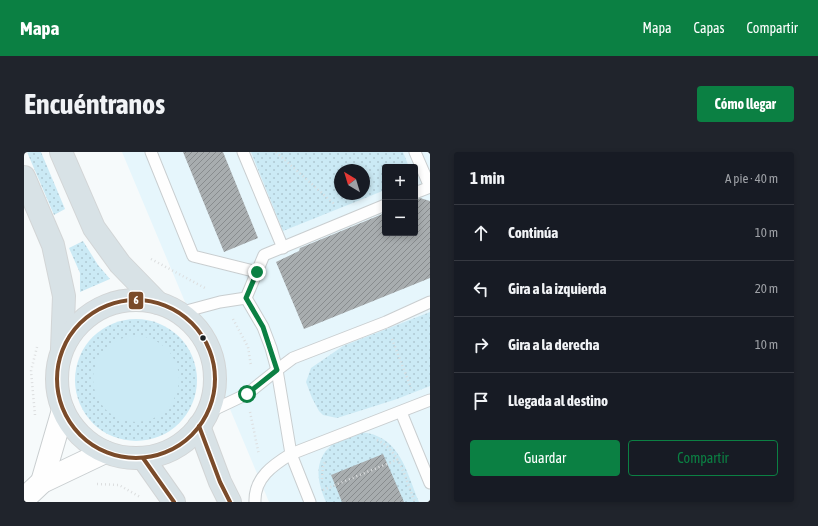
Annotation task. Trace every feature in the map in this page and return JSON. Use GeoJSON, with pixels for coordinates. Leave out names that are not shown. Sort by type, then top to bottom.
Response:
{"type":"FeatureCollection","features":[{"type":"Feature","properties":{"kind":"highway"},"geometry":{"type":"LineString","coordinates":[[61,152],[94,228],[120,264],[158,303]]}},
{"type":"Feature","properties":{"kind":"highway"},"geometry":{"type":"LineString","coordinates":[[24,177],[53,245],[64,296],[62,352],[57,371],[57,391],[63,410],[73,428],[87,442],[105,452],[124,457],[143,458],[165,453],[184,442],[203,420],[214,391],[214,369],[208,347],[196,328],[179,313],[158,303],[135,300],[112,304],[90,314],[73,331],[62,352]]}},
{"type":"Feature","properties":{"kind":"highway"},"geometry":{"type":"LineString","coordinates":[[203,420],[220,482],[230,502]]}},
{"type":"Feature","properties":{"kind":"highway"},"geometry":{"type":"LineString","coordinates":[[143,458],[174,502]]}},
{"type":"Feature","properties":{"kind":"street"},"geometry":{"type":"LineString","coordinates":[[42,482],[63,410]]}},
{"type":"Feature","properties":{"kind":"street"},"geometry":{"type":"LineString","coordinates":[[24,499],[42,482],[105,452]]}},
{"type":"Feature","properties":{"kind":"lane"},"geometry":{"type":"LineString","coordinates":[[151,152],[193,256],[257,272]]}},
{"type":"Feature","properties":{"kind":"lane"},"geometry":{"type":"LineString","coordinates":[[243,152],[283,248]]}},
{"type":"Feature","properties":{"kind":"lane"},"geometry":{"type":"LineString","coordinates":[[416,152],[430,187],[418,192]]}},
{"type":"Feature","properties":{"kind":"lane"},"geometry":{"type":"LineString","coordinates":[[246,298],[264,255],[382,206]]}},
{"type":"Feature","properties":{"kind":"lane"},"geometry":{"type":"LineString","coordinates":[[179,313],[220,302],[246,298]]}},
{"type":"Feature","properties":{"kind":"lane"},"geometry":{"type":"LineString","coordinates":[[246,298],[263,327],[277,370],[291,454],[309,499]]}},
{"type":"Feature","properties":{"kind":"lane"},"geometry":{"type":"LineString","coordinates":[[203,420],[247,394],[293,358],[386,322],[430,302]]}},
{"type":"Feature","properties":{"kind":"lane"},"geometry":{"type":"LineString","coordinates":[[255,502],[255,497],[263,475],[274,464],[291,454],[430,400]]}},
{"type":"Feature","properties":{"kind":"lane"},"geometry":{"type":"LineString","coordinates":[[401,412],[430,483]]}},
{"type":"Feature","properties":{"kind":"path"},"geometry":{"type":"LineString","coordinates":[[276,152],[333,203],[341,223]]}},
{"type":"Feature","properties":{"kind":"path"},"geometry":{"type":"LineString","coordinates":[[386,322],[417,405]]}},
{"type":"Feature","properties":{"kind":"path"},"geometry":{"type":"LineString","coordinates":[[371,438],[382,442],[391,450],[397,460],[415,502]]}},
{"type":"Feature","properties":{"kind":"path"},"geometry":{"type":"LineString","coordinates":[[309,499],[324,490],[417,452]]}},
{"type":"Feature","properties":{"kind":"path"},"geometry":{"type":"LineString","coordinates":[[324,490],[322,478],[323,466],[328,455]]}},
{"type":"Feature","properties":{"kind":"shaded area"},"geometry":{"type":"Polygon","coordinates":[[[27,152],[41,152],[65,209],[54,215],[27,152]]]}},
{"type":"Feature","properties":{"kind":"shaded area"},"geometry":{"type":"Polygon","coordinates":[[[122,152],[430,152],[430,502],[269,502],[122,152]]]}},
{"type":"Feature","properties":{"kind":"shaded area"},"geometry":{"type":"Polygon","coordinates":[[[251,152],[403,152],[408,164],[382,164],[382,191],[370,196],[370,164],[334,164],[334,200],[360,200],[283,231],[251,152]]]}},
{"type":"Feature","properties":{"kind":"shaded area"},"geometry":{"type":"Polygon","coordinates":[[[83,241],[98,265],[110,279],[80,292],[80,273],[69,248],[83,241]]]}},
{"type":"Feature","properties":{"kind":"shaded area"},"geometry":{"type":"Polygon","coordinates":[[[430,312],[430,386],[397,399],[337,418],[323,415],[319,411],[306,382],[311,368],[343,346],[430,312]]]}},
{"type":"Feature","properties":{"kind":"shaded area"},"geometry":{"type":"Polygon","coordinates":[[[136,319],[159,324],[179,337],[192,357],[197,380],[192,403],[179,423],[159,436],[136,441],[113,436],[93,423],[80,403],[75,380],[80,357],[93,337],[113,324],[136,319]]]}},
{"type":"Feature","properties":{"kind":"shaded area"},"geometry":{"type":"Polygon","coordinates":[[[136,336],[152,340],[166,349],[175,363],[179,379],[175,395],[166,409],[152,418],[136,422],[120,418],[106,409],[97,395],[93,379],[97,363],[106,349],[120,340],[136,336]]]}},
{"type":"Feature","properties":{"kind":"shaded area"},"geometry":{"type":"Polygon","coordinates":[[[360,432],[373,435],[384,440],[393,447],[400,456],[419,502],[326,502],[321,489],[319,477],[322,458],[325,452],[334,443],[360,432]]]}},
{"type":"Feature","properties":{"kind":"building"},"geometry":{"type":"Polygon","coordinates":[[[183,152],[223,152],[258,238],[224,252],[183,152]]]}},
{"type":"Feature","properties":{"kind":"building"},"geometry":{"type":"Polygon","coordinates":[[[418,199],[430,201],[430,278],[304,329],[276,262],[299,251],[300,248],[382,214],[382,236],[418,236],[418,199]]]}},
{"type":"Feature","properties":{"kind":"building"},"geometry":{"type":"Polygon","coordinates":[[[383,454],[404,502],[342,502],[331,475],[383,454]]]}},
{"type":"Feature","properties":{"kind":"transit line","name":"6"},"geometry":{"type":"LineString","coordinates":[[136,300],[166,306],[192,323],[209,349],[215,379],[209,409],[192,435],[166,452],[136,458],[106,452],[80,435],[63,409],[57,379],[63,349],[80,323],[106,306],[136,300]]}},
{"type":"Feature","properties":{"kind":"transit line","name":"6"},"geometry":{"type":"LineString","coordinates":[[199,426],[220,482],[230,502]]}},
{"type":"Feature","properties":{"kind":"transit line","name":"6"},"geometry":{"type":"LineString","coordinates":[[143,458],[174,502]]}},
{"type":"Feature","properties":{"kind":"route"},"geometry":{"type":"LineString","coordinates":[[247,394],[277,370],[263,327],[246,298],[257,272]]}}]}
